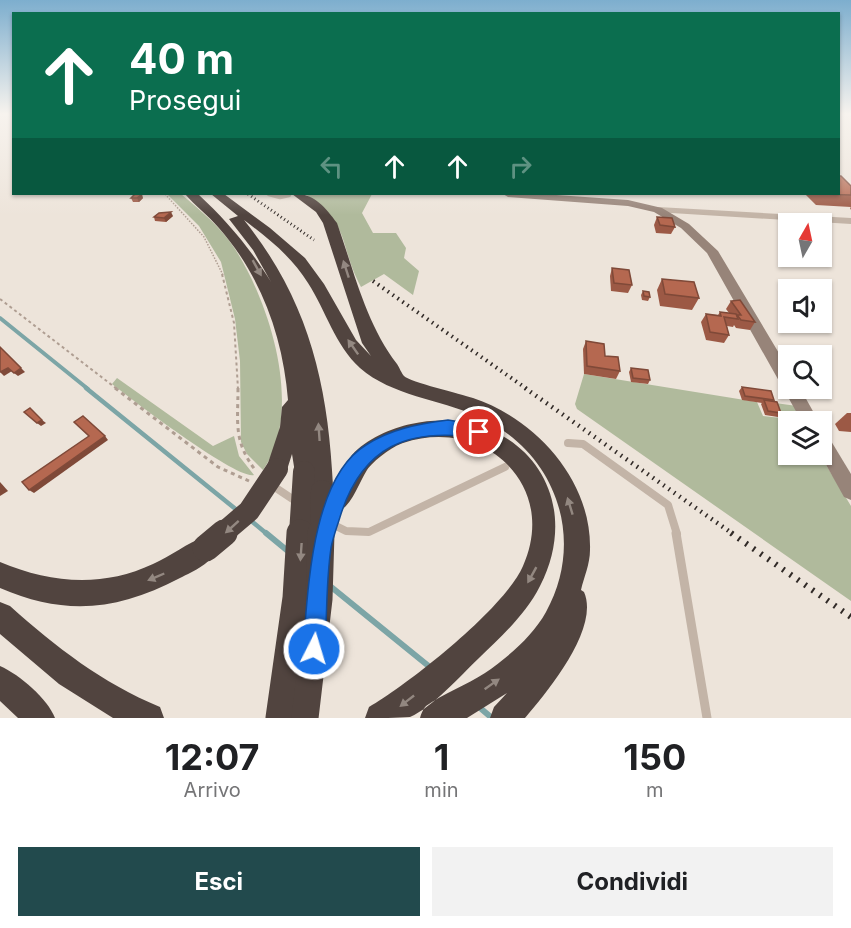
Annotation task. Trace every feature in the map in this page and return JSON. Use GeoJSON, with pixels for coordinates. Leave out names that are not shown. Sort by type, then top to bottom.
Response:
{"type":"FeatureCollection","features":[{"type":"Feature","properties":{"kind":"highway"},"geometry":{"type":"LineString","coordinates":[[192,195],[225,223],[250,256],[278,313],[294,369],[302,422],[320,488],[297,598],[279,718]]}},
{"type":"Feature","properties":{"kind":"highway"},"geometry":{"type":"LineString","coordinates":[[207,195],[236,219],[257,244],[279,278],[293,308],[306,346],[312,375],[322,547],[314,649],[305,718]]}},
{"type":"Feature","properties":{"kind":"highway"},"geometry":{"type":"LineString","coordinates":[[218,195],[298,260],[322,292],[360,357],[381,373],[490,412],[515,428],[555,472],[565,491],[573,511],[578,551],[577,586],[572,614],[560,649],[537,664],[507,674],[444,714]]}},
{"type":"Feature","properties":{"kind":"highway"},"geometry":{"type":"LineString","coordinates":[[295,195],[320,209],[330,223],[371,344],[396,376],[419,388]]}},
{"type":"Feature","properties":{"kind":"highway"},"geometry":{"type":"LineString","coordinates":[[0,575],[17,584],[51,593],[93,594],[127,588],[158,578],[206,548],[249,510],[270,474],[291,427],[294,369]]}},
{"type":"Feature","properties":{"kind":"highway"},"geometry":{"type":"LineString","coordinates":[[320,488],[346,478],[370,451],[410,432],[431,427],[465,428],[479,432],[508,449],[522,461],[540,495],[546,532],[536,570],[514,602],[500,618],[432,681],[400,707],[380,718]]}},
{"type":"Feature","properties":{"kind":"highway"},"geometry":{"type":"LineString","coordinates":[[0,616],[34,646],[97,694],[149,718]]}},
{"type":"Feature","properties":{"kind":"highway"},"geometry":{"type":"LineString","coordinates":[[505,718],[537,664]]}},
{"type":"Feature","properties":{"kind":"highway"},"geometry":{"type":"LineString","coordinates":[[0,681],[40,718]]}},
{"type":"Feature","properties":{"kind":"street"},"geometry":{"type":"LineString","coordinates":[[521,195],[628,203],[658,210],[851,222]]}},
{"type":"Feature","properties":{"kind":"street"},"geometry":{"type":"LineString","coordinates":[[658,210],[692,232],[712,251],[778,365]]}},
{"type":"Feature","properties":{"kind":"street"},"geometry":{"type":"LineString","coordinates":[[832,458],[851,491]]}},
{"type":"Feature","properties":{"kind":"lane"},"geometry":{"type":"LineString","coordinates":[[273,195],[280,197],[289,195]]}},
{"type":"Feature","properties":{"kind":"lane"},"geometry":{"type":"LineString","coordinates":[[568,443],[583,444],[668,505],[674,518],[707,718]]}},
{"type":"Feature","properties":{"kind":"lane"},"geometry":{"type":"LineString","coordinates":[[270,474],[334,527],[346,531],[369,532],[505,467]]}},
{"type":"Feature","properties":{"kind":"path"},"geometry":{"type":"LineString","coordinates":[[166,195],[196,226],[214,254],[222,275],[234,332],[239,443],[243,454],[270,474]]}},
{"type":"Feature","properties":{"kind":"path"},"geometry":{"type":"LineString","coordinates":[[0,299],[218,466],[244,479],[270,474]]}},
{"type":"Feature","properties":{"kind":"green space"},"geometry":{"type":"Polygon","coordinates":[[[168,195],[182,195],[223,233],[248,272],[260,299],[278,359],[282,389],[281,419],[275,446],[263,470],[247,454],[241,442],[240,361],[235,319],[221,262],[199,226],[168,195]]]}},
{"type":"Feature","properties":{"kind":"green space"},"geometry":{"type":"Polygon","coordinates":[[[306,195],[371,195],[362,213],[373,233],[396,233],[406,248],[404,258],[419,271],[413,295],[384,274],[361,287],[337,226],[320,205],[306,195]]]}},
{"type":"Feature","properties":{"kind":"green space"},"geometry":{"type":"Polygon","coordinates":[[[584,374],[757,402],[763,416],[778,418],[778,465],[826,465],[851,506],[851,601],[577,409],[575,404],[584,374]]]}},
{"type":"Feature","properties":{"kind":"green space"},"geometry":{"type":"Polygon","coordinates":[[[117,378],[213,446],[234,436],[239,456],[254,475],[227,465],[184,437],[112,384],[117,378]]]}},
{"type":"Feature","properties":{"kind":"green space"},"geometry":{"type":"Polygon","coordinates":[[[775,403],[797,406],[799,411],[778,411],[775,403]]]}},
{"type":"Feature","properties":{"kind":"building"},"geometry":{"type":"Polygon","coordinates":[[[840,176],[851,186],[851,195],[840,195],[840,176]]]}},
{"type":"Feature","properties":{"kind":"building"},"geometry":{"type":"Polygon","coordinates":[[[171,212],[164,218],[154,217],[159,213],[171,212]]]}},
{"type":"Feature","properties":{"kind":"building"},"geometry":{"type":"Polygon","coordinates":[[[657,217],[672,218],[675,227],[660,225],[657,217]]]}},
{"type":"Feature","properties":{"kind":"building"},"geometry":{"type":"Polygon","coordinates":[[[612,268],[629,270],[632,285],[614,283],[612,268]]]}},
{"type":"Feature","properties":{"kind":"building"},"geometry":{"type":"Polygon","coordinates":[[[662,279],[694,282],[699,298],[665,294],[662,279]]]}},
{"type":"Feature","properties":{"kind":"building"},"geometry":{"type":"Polygon","coordinates":[[[643,291],[649,292],[650,297],[644,296],[643,291]]]}},
{"type":"Feature","properties":{"kind":"building"},"geometry":{"type":"Polygon","coordinates":[[[740,300],[755,322],[741,320],[737,315],[741,315],[731,301],[740,300]]]}},
{"type":"Feature","properties":{"kind":"building"},"geometry":{"type":"Polygon","coordinates":[[[720,312],[736,314],[738,319],[724,317],[729,335],[710,332],[706,314],[721,316],[720,312]]]}},
{"type":"Feature","properties":{"kind":"building"},"geometry":{"type":"Polygon","coordinates":[[[586,341],[604,344],[605,356],[618,357],[620,371],[587,366],[586,341]]]}},
{"type":"Feature","properties":{"kind":"building"},"geometry":{"type":"Polygon","coordinates":[[[0,347],[21,368],[14,373],[8,368],[0,372],[0,347]]]}},
{"type":"Feature","properties":{"kind":"building"},"geometry":{"type":"Polygon","coordinates":[[[631,368],[648,370],[650,380],[633,378],[631,368]]]}},
{"type":"Feature","properties":{"kind":"building"},"geometry":{"type":"Polygon","coordinates":[[[742,387],[771,391],[774,400],[745,396],[742,387]]]}},
{"type":"Feature","properties":{"kind":"building"},"geometry":{"type":"Polygon","coordinates":[[[764,400],[777,402],[780,411],[768,411],[764,400]]]}},
{"type":"Feature","properties":{"kind":"building"},"geometry":{"type":"Polygon","coordinates":[[[30,408],[42,420],[37,423],[24,412],[30,408]]]}},
{"type":"Feature","properties":{"kind":"building"},"geometry":{"type":"Polygon","coordinates":[[[83,416],[105,436],[29,490],[22,482],[89,436],[74,422],[83,416]]]}},
{"type":"Feature","properties":{"kind":"waterway"},"geometry":{"type":"LineString","coordinates":[[0,318],[88,389]]}},
{"type":"Feature","properties":{"kind":"waterway"},"geometry":{"type":"LineString","coordinates":[[86,388],[238,511]]}},
{"type":"Feature","properties":{"kind":"waterway"},"geometry":{"type":"LineString","coordinates":[[249,519],[267,534]]}},
{"type":"Feature","properties":{"kind":"waterway"},"geometry":{"type":"LineString","coordinates":[[266,533],[289,552]]}},
{"type":"Feature","properties":{"kind":"waterway"},"geometry":{"type":"LineString","coordinates":[[330,586],[431,668]]}},
{"type":"Feature","properties":{"kind":"waterway"},"geometry":{"type":"LineString","coordinates":[[479,707],[492,718]]}},
{"type":"Feature","properties":{"kind":"railway"},"geometry":{"type":"LineString","coordinates":[[249,195],[314,240]]}},
{"type":"Feature","properties":{"kind":"railway"},"geometry":{"type":"LineString","coordinates":[[373,281],[527,389]]}},
{"type":"Feature","properties":{"kind":"railway"},"geometry":{"type":"LineString","coordinates":[[525,388],[733,534]]}},
{"type":"Feature","properties":{"kind":"railway"},"geometry":{"type":"LineString","coordinates":[[731,533],[851,617]]}},
{"type":"Feature","properties":{"kind":"route"},"geometry":{"type":"LineString","coordinates":[[314,649],[322,547],[339,492],[354,466],[370,451],[410,432],[431,427],[465,428],[479,432]]}}]}
